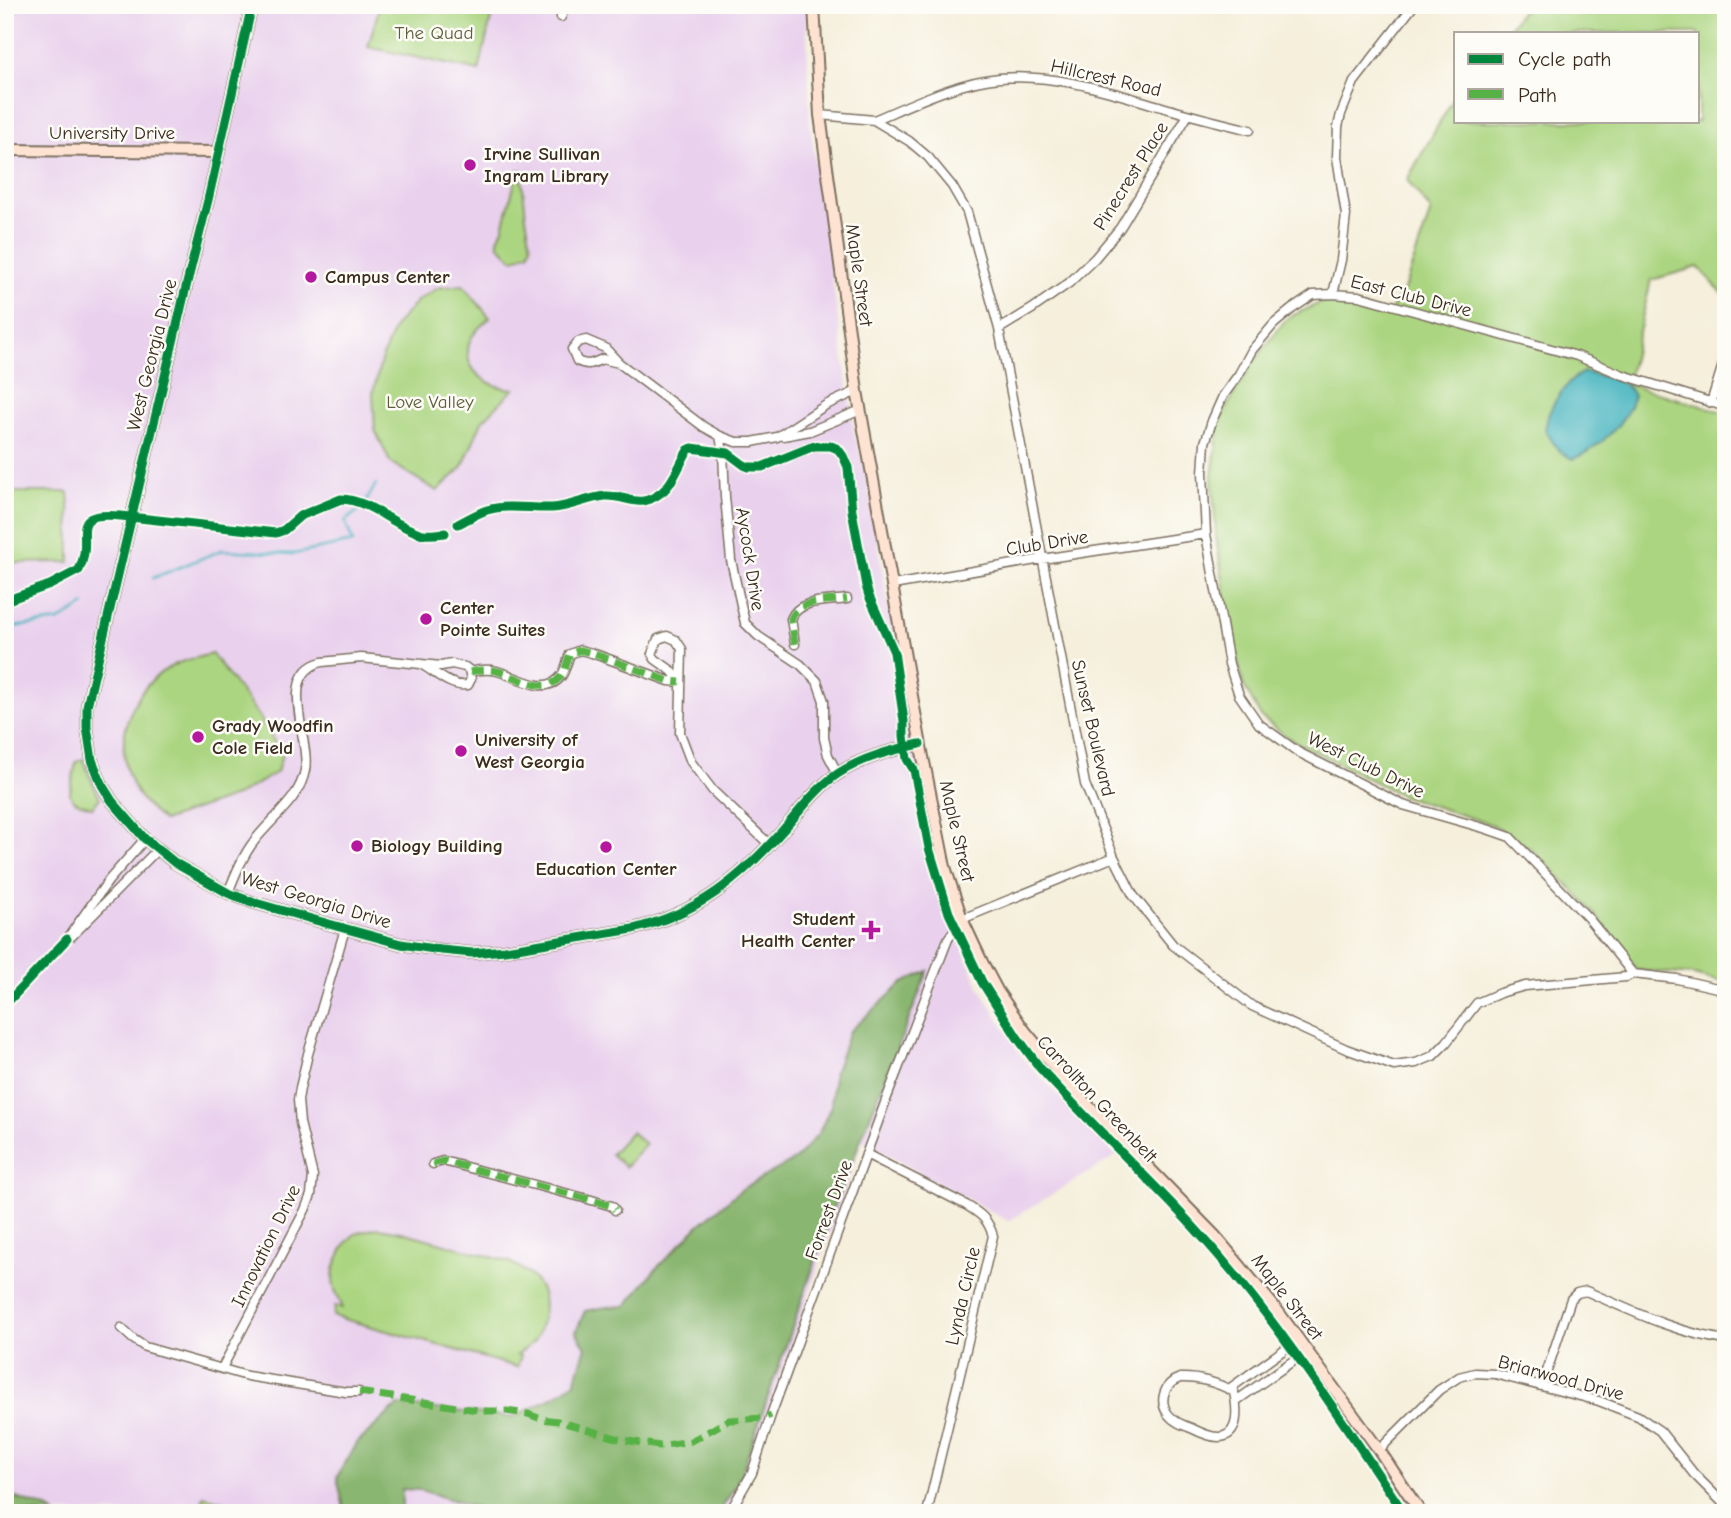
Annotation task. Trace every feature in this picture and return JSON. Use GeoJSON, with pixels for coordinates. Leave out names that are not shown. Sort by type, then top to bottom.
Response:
{"type":"FeatureCollection","features":[{"type":"Feature","properties":{"kind":"street","name":"West Georgia Drive"},"geometry":{"type":"LineString","coordinates":[[252,5],[87,706],[89,747],[96,773],[112,801],[145,839],[175,863],[228,893],[252,902],[401,944],[472,953],[505,950],[650,925],[674,915],[710,897],[745,871],[820,789],[838,774],[870,757],[920,744]]}},
{"type":"Feature","properties":{"kind":"street"},"geometry":{"type":"LineString","coordinates":[[561,17],[566,5]]}},
{"type":"Feature","properties":{"kind":"street","name":"Maple Street"},"geometry":{"type":"LineString","coordinates":[[814,5],[820,115],[857,391],[920,744],[945,867],[962,919],[998,992],[1025,1031],[1077,1094],[1216,1237],[1277,1310],[1380,1450],[1421,1513]]}},
{"type":"Feature","properties":{"kind":"street"},"geometry":{"type":"LineString","coordinates":[[1333,294],[1341,260],[1346,215],[1337,157],[1341,114],[1354,82],[1414,5]]}},
{"type":"Feature","properties":{"kind":"street","name":"Hillcrest Road"},"geometry":{"type":"LineString","coordinates":[[874,120],[962,86],[999,78],[1043,78],[1106,91],[1251,130]]}},
{"type":"Feature","properties":{"kind":"street","name":"Sunset Boulevard"},"geometry":{"type":"LineString","coordinates":[[820,115],[874,120],[909,141],[928,157],[952,186],[967,212],[999,329],[1085,784],[1114,857],[1133,895],[1173,945],[1252,1006],[1346,1049],[1394,1066],[1416,1063],[1433,1056],[1477,1003],[1500,993],[1525,986],[1633,974]]}},
{"type":"Feature","properties":{"kind":"street","name":"Pinecrest Place"},"geometry":{"type":"LineString","coordinates":[[999,329],[1069,283],[1095,258],[1120,228],[1188,115]]}},
{"type":"Feature","properties":{"kind":"street","name":"University Drive"},"geometry":{"type":"LineString","coordinates":[[5,150],[219,152]]}},
{"type":"Feature","properties":{"kind":"street","name":"East Club Drive"},"geometry":{"type":"LineString","coordinates":[[1206,534],[1203,473],[1205,443],[1223,396],[1252,349],[1274,324],[1313,295],[1359,296],[1577,356],[1623,375],[1726,407]]}},
{"type":"Feature","properties":{"kind":"street"},"geometry":{"type":"LineString","coordinates":[[619,363],[605,359],[585,365],[576,361],[572,349],[578,342],[586,340],[605,348],[619,363],[704,427],[736,442],[752,442],[810,431],[861,410]]}},
{"type":"Feature","properties":{"kind":"street"},"geometry":{"type":"LineString","coordinates":[[1711,403],[1726,355]]}},
{"type":"Feature","properties":{"kind":"street"},"geometry":{"type":"LineString","coordinates":[[777,437],[826,405],[857,391]]}},
{"type":"Feature","properties":{"kind":"street","name":"Aycock Drive"},"geometry":{"type":"LineString","coordinates":[[720,436],[730,552],[745,623],[758,636],[800,664],[817,681],[824,701],[824,738],[828,755],[838,774]]}},
{"type":"Feature","properties":{"kind":"street","name":"Club Drive"},"geometry":{"type":"LineString","coordinates":[[893,585],[1206,534]]}},
{"type":"Feature","properties":{"kind":"street","name":"West Club Drive"},"geometry":{"type":"LineString","coordinates":[[1206,534],[1229,664],[1239,695],[1259,724],[1298,752],[1403,805],[1510,837],[1589,919],[1633,974]]}},
{"type":"Feature","properties":{"kind":"street"},"geometry":{"type":"LineString","coordinates":[[794,644],[791,619],[797,610],[813,603],[847,598]]}},
{"type":"Feature","properties":{"kind":"street"},"geometry":{"type":"LineString","coordinates":[[680,682],[672,671],[652,654],[658,639],[667,636],[676,640],[682,649],[680,733],[691,762],[713,791],[770,845]]}},
{"type":"Feature","properties":{"kind":"street"},"geometry":{"type":"LineString","coordinates":[[470,672],[496,671],[540,686],[554,684],[563,674],[569,654],[580,650],[643,673],[680,682]]}},
{"type":"Feature","properties":{"kind":"street"},"geometry":{"type":"LineString","coordinates":[[228,893],[250,847],[289,803],[301,785],[306,755],[298,692],[307,670],[317,663],[361,658],[421,664],[440,666],[452,664],[465,667],[470,672],[471,679],[468,685],[463,686],[448,682],[421,664]]}},
{"type":"Feature","properties":{"kind":"street"},"geometry":{"type":"LineString","coordinates":[[5,1006],[67,939],[108,880],[145,839]]}},
{"type":"Feature","properties":{"kind":"street"},"geometry":{"type":"LineString","coordinates":[[67,939],[158,849]]}},
{"type":"Feature","properties":{"kind":"street"},"geometry":{"type":"LineString","coordinates":[[962,919],[1114,857]]}},
{"type":"Feature","properties":{"kind":"street","name":"Forrest Drive"},"geometry":{"type":"LineString","coordinates":[[729,1513],[752,1473],[866,1154],[948,939],[962,919]]}},
{"type":"Feature","properties":{"kind":"street","name":"Innovation Drive"},"geometry":{"type":"LineString","coordinates":[[222,1368],[311,1195],[313,1176],[300,1122],[298,1100],[308,1054],[345,929]]}},
{"type":"Feature","properties":{"kind":"street"},"geometry":{"type":"LineString","coordinates":[[1633,974],[1677,979],[1726,990]]}},
{"type":"Feature","properties":{"kind":"street","name":"Lynda Circle"},"geometry":{"type":"LineString","coordinates":[[866,1154],[982,1215],[993,1236],[927,1513]]}},
{"type":"Feature","properties":{"kind":"street"},"geometry":{"type":"LineString","coordinates":[[433,1164],[443,1161],[588,1199],[612,1206],[615,1210]]}},
{"type":"Feature","properties":{"kind":"street"},"geometry":{"type":"LineString","coordinates":[[1542,1386],[1571,1299],[1577,1293],[1586,1291],[1669,1326],[1726,1340]]}},
{"type":"Feature","properties":{"kind":"street"},"geometry":{"type":"LineString","coordinates":[[121,1328],[145,1347],[247,1376],[359,1392]]}},
{"type":"Feature","properties":{"kind":"street"},"geometry":{"type":"LineString","coordinates":[[1229,1389],[1299,1339]]}},
{"type":"Feature","properties":{"kind":"street"},"geometry":{"type":"LineString","coordinates":[[1236,1401],[1307,1351]]}},
{"type":"Feature","properties":{"kind":"street","name":"Briarwood Drive"},"geometry":{"type":"LineString","coordinates":[[1380,1450],[1439,1390],[1458,1377],[1475,1373],[1495,1374],[1599,1401],[1637,1416],[1660,1431],[1694,1474],[1726,1506]]}},
{"type":"Feature","properties":{"kind":"street"},"geometry":{"type":"LineString","coordinates":[[1180,1378],[1229,1389],[1234,1392],[1236,1420],[1232,1430],[1224,1436],[1211,1436],[1177,1422],[1165,1407],[1166,1388],[1180,1378]]}},
{"type":"Feature","properties":{"kind":"shaded area","name":"University of West Georgia"},"geometry":{"type":"Polygon","coordinates":[[[5,5],[806,5],[810,124],[855,437],[866,470],[885,585],[950,917],[979,986],[1023,1059],[1117,1155],[1008,1221],[862,1141],[746,1475],[724,1513],[5,1513],[5,5]]]}},
{"type":"Feature","properties":{"kind":"green space","name":"The Quad"},"geometry":{"type":"Polygon","coordinates":[[[380,5],[435,5],[464,12],[469,5],[494,5],[479,71],[368,47],[380,5]]]}},
{"type":"Feature","properties":{"kind":"green space"},"geometry":{"type":"Polygon","coordinates":[[[1527,5],[1726,5],[1726,297],[1698,267],[1651,280],[1627,384],[1726,413],[1726,983],[1693,975],[1637,970],[1603,924],[1530,848],[1493,825],[1403,796],[1290,739],[1261,717],[1243,684],[1230,625],[1216,537],[1212,476],[1220,419],[1252,364],[1287,318],[1324,301],[1389,313],[1403,292],[1431,211],[1407,180],[1454,98],[1454,122],[1700,122],[1700,32],[1505,32],[1527,5]]]}},
{"type":"Feature","properties":{"kind":"green space"},"geometry":{"type":"Polygon","coordinates":[[[518,170],[521,170],[531,246],[529,253],[513,259],[498,244],[498,239],[518,170]]]}},
{"type":"Feature","properties":{"kind":"green space","name":"Love Valley"},"geometry":{"type":"Polygon","coordinates":[[[463,285],[490,318],[470,340],[470,363],[480,377],[488,382],[514,389],[482,421],[462,468],[437,491],[390,462],[375,430],[373,393],[381,361],[395,326],[418,300],[438,288],[463,285]]]}},
{"type":"Feature","properties":{"kind":"green space"},"geometry":{"type":"Polygon","coordinates":[[[5,492],[69,492],[70,562],[5,563],[5,492]]]}},
{"type":"Feature","properties":{"kind":"green space","name":"Grady Woodfin Cole Field"},"geometry":{"type":"Polygon","coordinates":[[[212,654],[259,716],[282,755],[277,772],[238,795],[163,821],[138,795],[132,784],[126,767],[125,732],[137,699],[161,673],[180,662],[212,654]]]}},
{"type":"Feature","properties":{"kind":"green space"},"geometry":{"type":"Polygon","coordinates":[[[82,759],[100,798],[92,807],[75,801],[70,793],[76,762],[82,759]]]}},
{"type":"Feature","properties":{"kind":"green space"},"geometry":{"type":"Polygon","coordinates":[[[928,971],[836,1202],[739,1480],[719,1513],[493,1513],[421,1490],[402,1489],[402,1513],[349,1513],[344,1509],[337,1477],[358,1442],[398,1405],[513,1417],[555,1396],[575,1382],[586,1347],[576,1332],[585,1311],[626,1306],[654,1271],[699,1225],[742,1189],[796,1159],[819,1133],[831,1106],[834,1074],[849,1032],[903,983],[928,971]]]}},
{"type":"Feature","properties":{"kind":"green space"},"geometry":{"type":"Polygon","coordinates":[[[631,1132],[645,1144],[625,1167],[611,1154],[631,1132]]]}},
{"type":"Feature","properties":{"kind":"green space"},"geometry":{"type":"Polygon","coordinates":[[[379,1228],[510,1262],[533,1278],[542,1292],[544,1309],[534,1341],[517,1355],[521,1356],[517,1367],[333,1316],[335,1306],[342,1308],[333,1280],[335,1265],[342,1251],[352,1236],[379,1228]]]}},
{"type":"Feature","properties":{"kind":"green space"},"geometry":{"type":"Polygon","coordinates":[[[5,1494],[49,1509],[54,1513],[5,1513],[5,1494]]]}},
{"type":"Feature","properties":{"kind":"green space"},"geometry":{"type":"Polygon","coordinates":[[[204,1496],[261,1513],[199,1513],[204,1496]]]}},
{"type":"Feature","properties":{"kind":"water"},"geometry":{"type":"Polygon","coordinates":[[[1584,372],[1619,382],[1634,396],[1618,426],[1592,449],[1573,459],[1559,450],[1545,429],[1549,413],[1560,395],[1584,372]]]}},
{"type":"Feature","properties":{"kind":"waterway"},"geometry":{"type":"LineString","coordinates":[[153,578],[222,550],[294,554],[353,542],[345,521],[363,507],[376,484]]}},
{"type":"Feature","properties":{"kind":"waterway"},"geometry":{"type":"LineString","coordinates":[[5,628],[59,621],[85,605]]}},
{"type":"Feature","properties":{"kind":"marked path"},"geometry":{"type":"LineString","coordinates":[[795,644],[791,619],[795,612],[807,604],[847,599]]}},
{"type":"Feature","properties":{"kind":"marked path"},"geometry":{"type":"LineString","coordinates":[[470,672],[494,670],[531,684],[548,685],[562,675],[570,654],[580,650],[669,681],[680,682]]}},
{"type":"Feature","properties":{"kind":"marked path"},"geometry":{"type":"LineString","coordinates":[[433,1164],[443,1161],[588,1199],[612,1206],[615,1210]]}},
{"type":"Feature","properties":{"kind":"marked path"},"geometry":{"type":"LineString","coordinates":[[359,1392],[483,1411],[528,1414],[623,1440],[659,1446],[691,1441],[729,1420],[764,1418],[771,1415]]}},
{"type":"Feature","properties":{"kind":"cycle path"},"geometry":{"type":"LineString","coordinates":[[252,5],[87,706],[92,760],[102,785],[112,801],[145,839],[175,863],[228,893],[252,902],[401,944],[472,953],[505,950],[633,929],[678,914],[733,879],[767,848],[816,792],[839,773],[868,758],[920,744]]}},
{"type":"Feature","properties":{"kind":"cycle path","name":"Carrollton Greenbelt"},"geometry":{"type":"LineString","coordinates":[[458,524],[495,508],[559,507],[605,496],[633,501],[653,498],[666,488],[688,450],[692,448],[728,453],[749,467],[762,467],[814,446],[831,446],[838,449],[848,467],[852,511],[866,586],[894,652],[907,759],[914,770],[929,848],[949,913],[982,982],[1040,1068],[1185,1218],[1254,1299],[1320,1389],[1404,1513]]}},
{"type":"Feature","properties":{"kind":"cycle path"},"geometry":{"type":"LineString","coordinates":[[5,601],[50,585],[79,570],[87,522],[92,517],[103,515],[276,533],[284,530],[300,516],[341,499],[362,504],[412,531],[423,534],[445,533]]}},
{"type":"Feature","properties":{"kind":"cycle path"},"geometry":{"type":"LineString","coordinates":[[5,1005],[67,939]]}},
{"type":"Feature","properties":{"kind":"place","name":"Irvine Sullivan Ingram Library"},"geometry":{"type":"Point","coordinates":[470,165]}},
{"type":"Feature","properties":{"kind":"place","name":"Campus Center"},"geometry":{"type":"Point","coordinates":[311,277]}},
{"type":"Feature","properties":{"kind":"place","name":"Center Pointe Suites"},"geometry":{"type":"Point","coordinates":[426,619]}},
{"type":"Feature","properties":{"kind":"place","name":"Grady Woodfin Cole Field"},"geometry":{"type":"Point","coordinates":[198,737]}},
{"type":"Feature","properties":{"kind":"place","name":"University of West Georgia"},"geometry":{"type":"Point","coordinates":[461,751]}},
{"type":"Feature","properties":{"kind":"place","name":"Biology Building"},"geometry":{"type":"Point","coordinates":[357,846]}},
{"type":"Feature","properties":{"kind":"place","name":"Education Center"},"geometry":{"type":"Point","coordinates":[606,847]}},
{"type":"Feature","properties":{"kind":"place","name":"Student Health Center"},"geometry":{"type":"Point","coordinates":[871,930]}}]}
